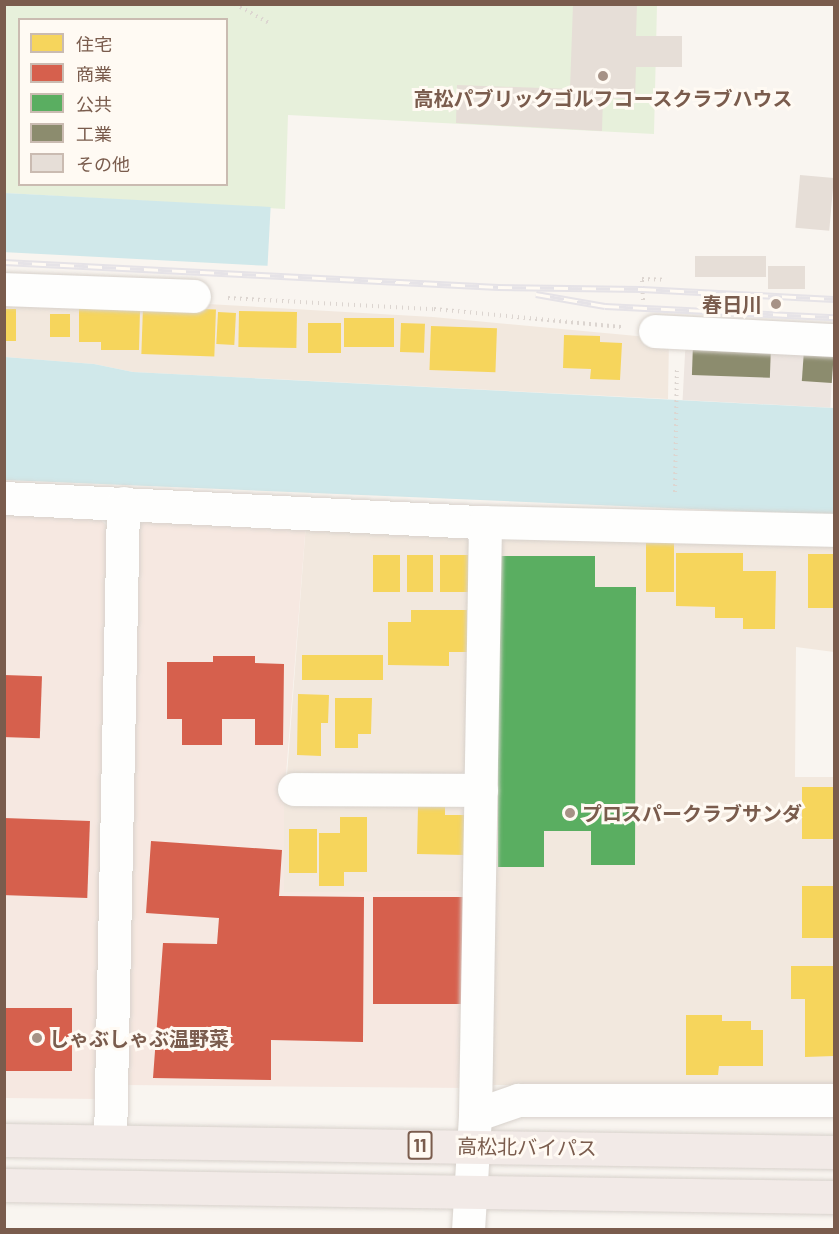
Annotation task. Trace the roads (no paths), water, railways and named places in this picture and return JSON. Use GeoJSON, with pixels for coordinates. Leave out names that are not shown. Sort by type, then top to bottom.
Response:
{"type":"FeatureCollection","features":[{"type":"Feature","properties":{"kind":"highway","name":"高松北バイパス"},"geometry":{"type":"LineString","coordinates":[[4,1140],[834,1152]]}},
{"type":"Feature","properties":{"kind":"highway"},"geometry":{"type":"LineString","coordinates":[[4,1185],[834,1197]]}},
{"type":"Feature","properties":{"kind":"street"},"geometry":{"type":"LineString","coordinates":[[4,290],[194,296]]}},
{"type":"Feature","properties":{"kind":"street"},"geometry":{"type":"LineString","coordinates":[[655,331],[834,340]]}},
{"type":"Feature","properties":{"kind":"street"},"geometry":{"type":"LineString","coordinates":[[4,498],[484,522],[834,530]]}},
{"type":"Feature","properties":{"kind":"street"},"geometry":{"type":"LineString","coordinates":[[110,1142],[123,503]]}},
{"type":"Feature","properties":{"kind":"street"},"geometry":{"type":"LineString","coordinates":[[468,1230],[475,1114],[484,522]]}},
{"type":"Feature","properties":{"kind":"street"},"geometry":{"type":"LineString","coordinates":[[294,789],[481,790]]}},
{"type":"Feature","properties":{"kind":"street"},"geometry":{"type":"LineString","coordinates":[[475,1114],[518,1100],[834,1100]]}},
{"type":"Feature","properties":{"kind":"water"},"geometry":{"type":"Polygon","coordinates":[[[5,193],[271,207],[268,266],[4,252],[5,193]]]}},
{"type":"Feature","properties":{"kind":"water"},"geometry":{"type":"Polygon","coordinates":[[[5,357],[94,364],[133,372],[834,408],[834,515],[5,480],[5,357]]]}},
{"type":"Feature","properties":{"kind":"railway"},"geometry":{"type":"LineString","coordinates":[[4,262],[498,287],[642,289],[834,299]]}},
{"type":"Feature","properties":{"kind":"railway"},"geometry":{"type":"LineString","coordinates":[[536,294],[605,306],[834,317]]}},
{"type":"Feature","properties":{"kind":"place","name":"高松パブリックゴルフコースクラブハウス"},"geometry":{"type":"Point","coordinates":[603,76]}},
{"type":"Feature","properties":{"kind":"place","name":"春日川"},"geometry":{"type":"Point","coordinates":[776,304]}},
{"type":"Feature","properties":{"kind":"place","name":"プロスパークラブサンダ"},"geometry":{"type":"Point","coordinates":[570,813]}},
{"type":"Feature","properties":{"kind":"place","name":"しゃぶしゃぶ温野菜"},"geometry":{"type":"Point","coordinates":[37,1038]}}]}
